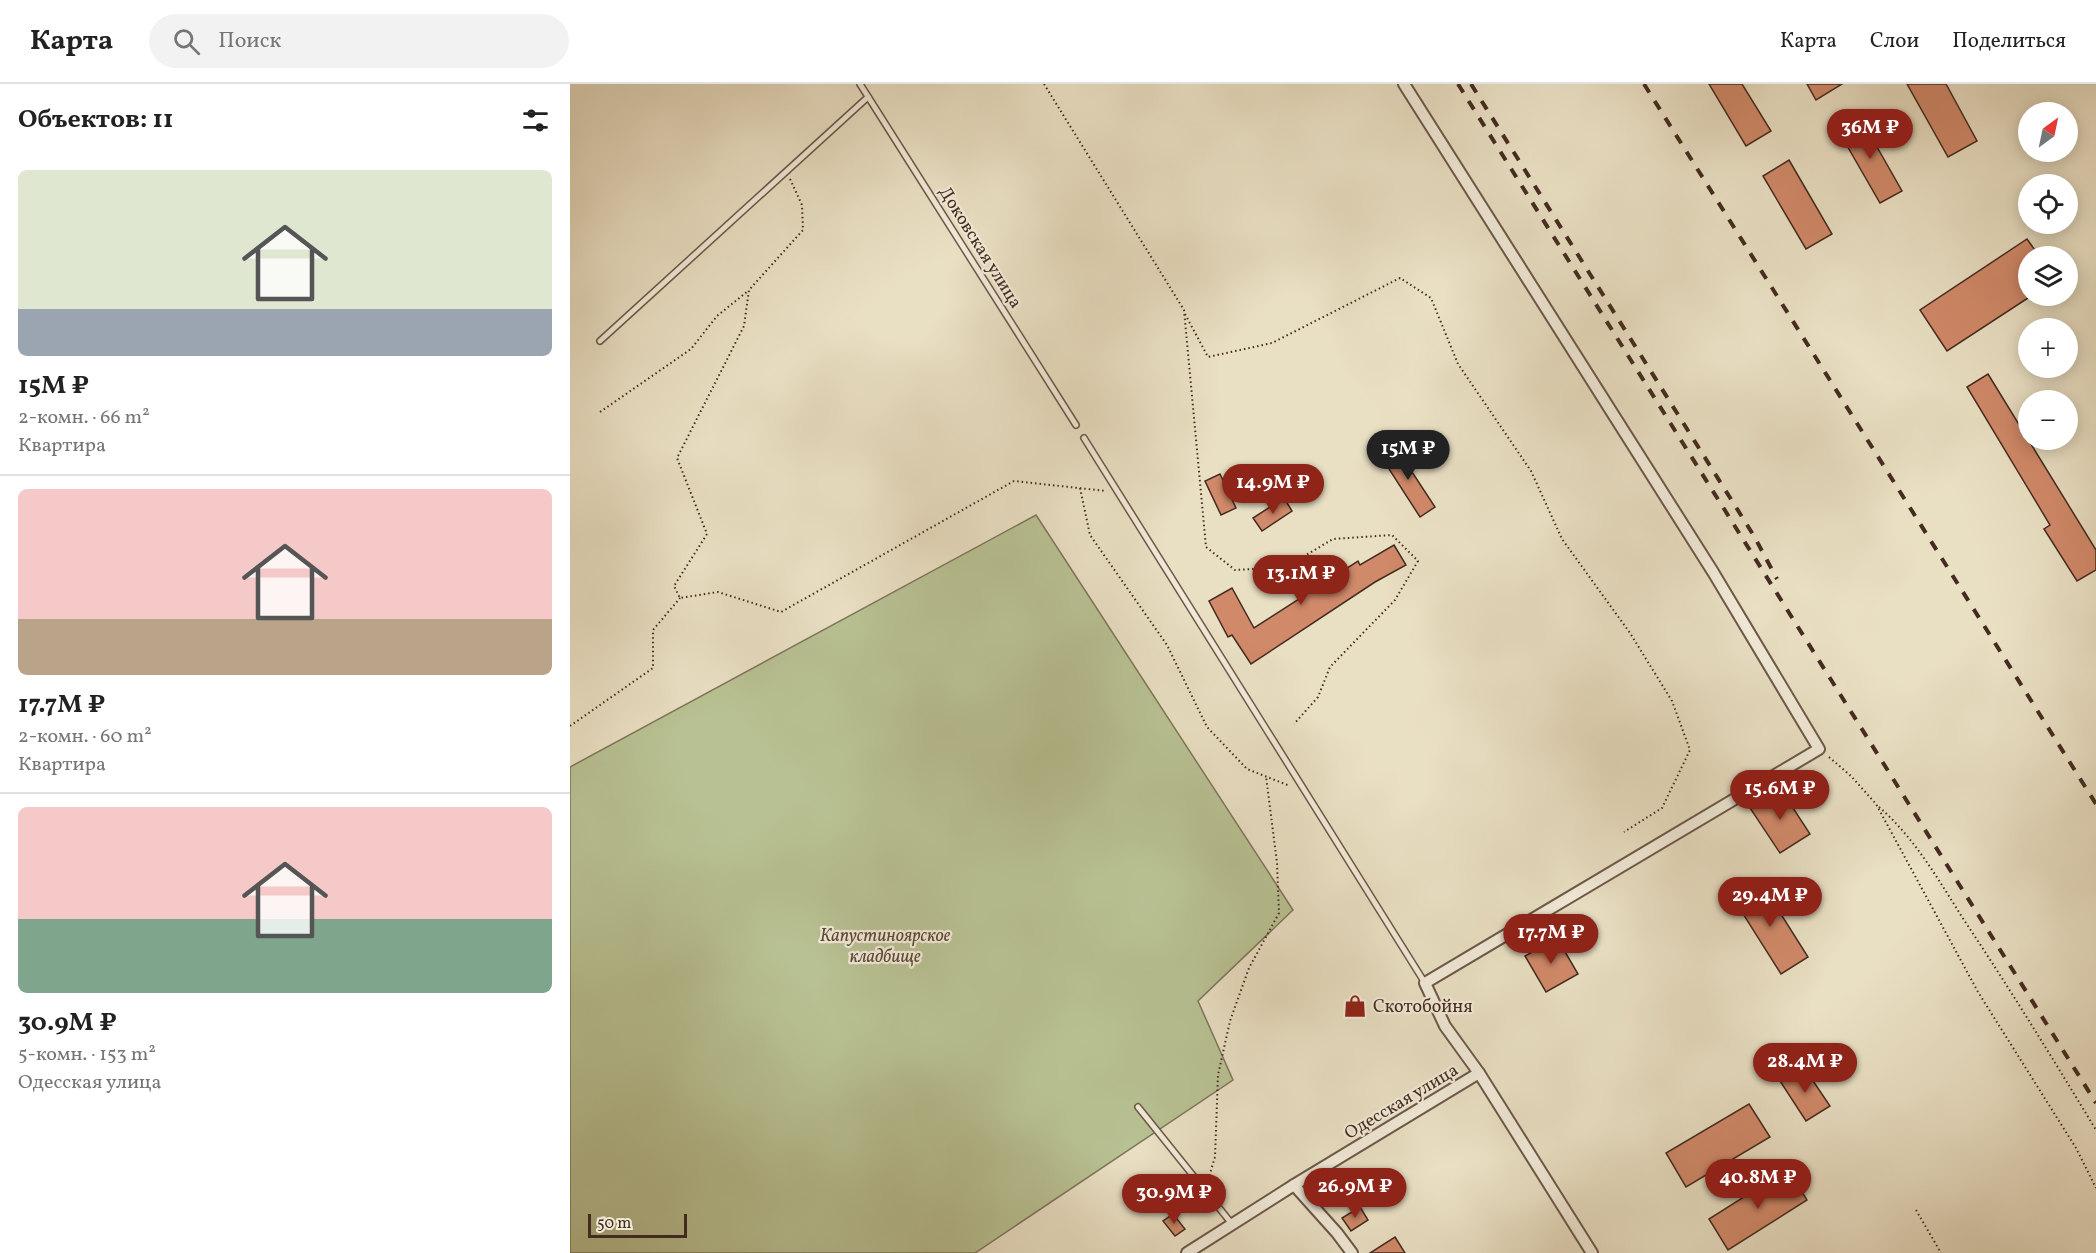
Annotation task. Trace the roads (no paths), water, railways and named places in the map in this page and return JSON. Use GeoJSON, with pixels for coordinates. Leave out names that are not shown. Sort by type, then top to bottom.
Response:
{"type":"FeatureCollection","features":[{"type":"Feature","properties":{"kind":"street"},"geometry":{"type":"LineString","coordinates":[[1404,84],[1713,572],[1819,748],[1425,983],[1445,1026],[1479,1073],[1592,1253]]}},
{"type":"Feature","properties":{"kind":"street","name":"Одесская улица"},"geometry":{"type":"LineString","coordinates":[[1188,1253],[1294,1185],[1479,1073]]}},
{"type":"Feature","properties":{"kind":"street"},"geometry":{"type":"LineString","coordinates":[[1294,1185],[1352,1253]]}},
{"type":"Feature","properties":{"kind":"lane","name":"Доковская улица"},"geometry":{"type":"LineString","coordinates":[[860,84],[1076,425]]}},
{"type":"Feature","properties":{"kind":"lane"},"geometry":{"type":"LineString","coordinates":[[600,341],[868,97]]}},
{"type":"Feature","properties":{"kind":"lane"},"geometry":{"type":"LineString","coordinates":[[1084,438],[1425,983]]}},
{"type":"Feature","properties":{"kind":"lane"},"geometry":{"type":"LineString","coordinates":[[1138,1107],[1232,1224]]}},
{"type":"Feature","properties":{"kind":"railway"},"geometry":{"type":"LineString","coordinates":[[1458,84],[2096,1103]]}},
{"type":"Feature","properties":{"kind":"railway"},"geometry":{"type":"LineString","coordinates":[[1471,84],[1754,536],[1777,579]]}},
{"type":"Feature","properties":{"kind":"railway"},"geometry":{"type":"LineString","coordinates":[[1644,84],[2096,804]]}},
{"type":"Feature","properties":{"kind":"place","name":"Скотобойня"},"geometry":{"type":"Point","coordinates":[1355,1006]}},
{"type":"Feature","properties":{"kind":"park label","name":"Капустиноярское кладбище"},"geometry":{"type":"Point","coordinates":[885,945]}}]}
